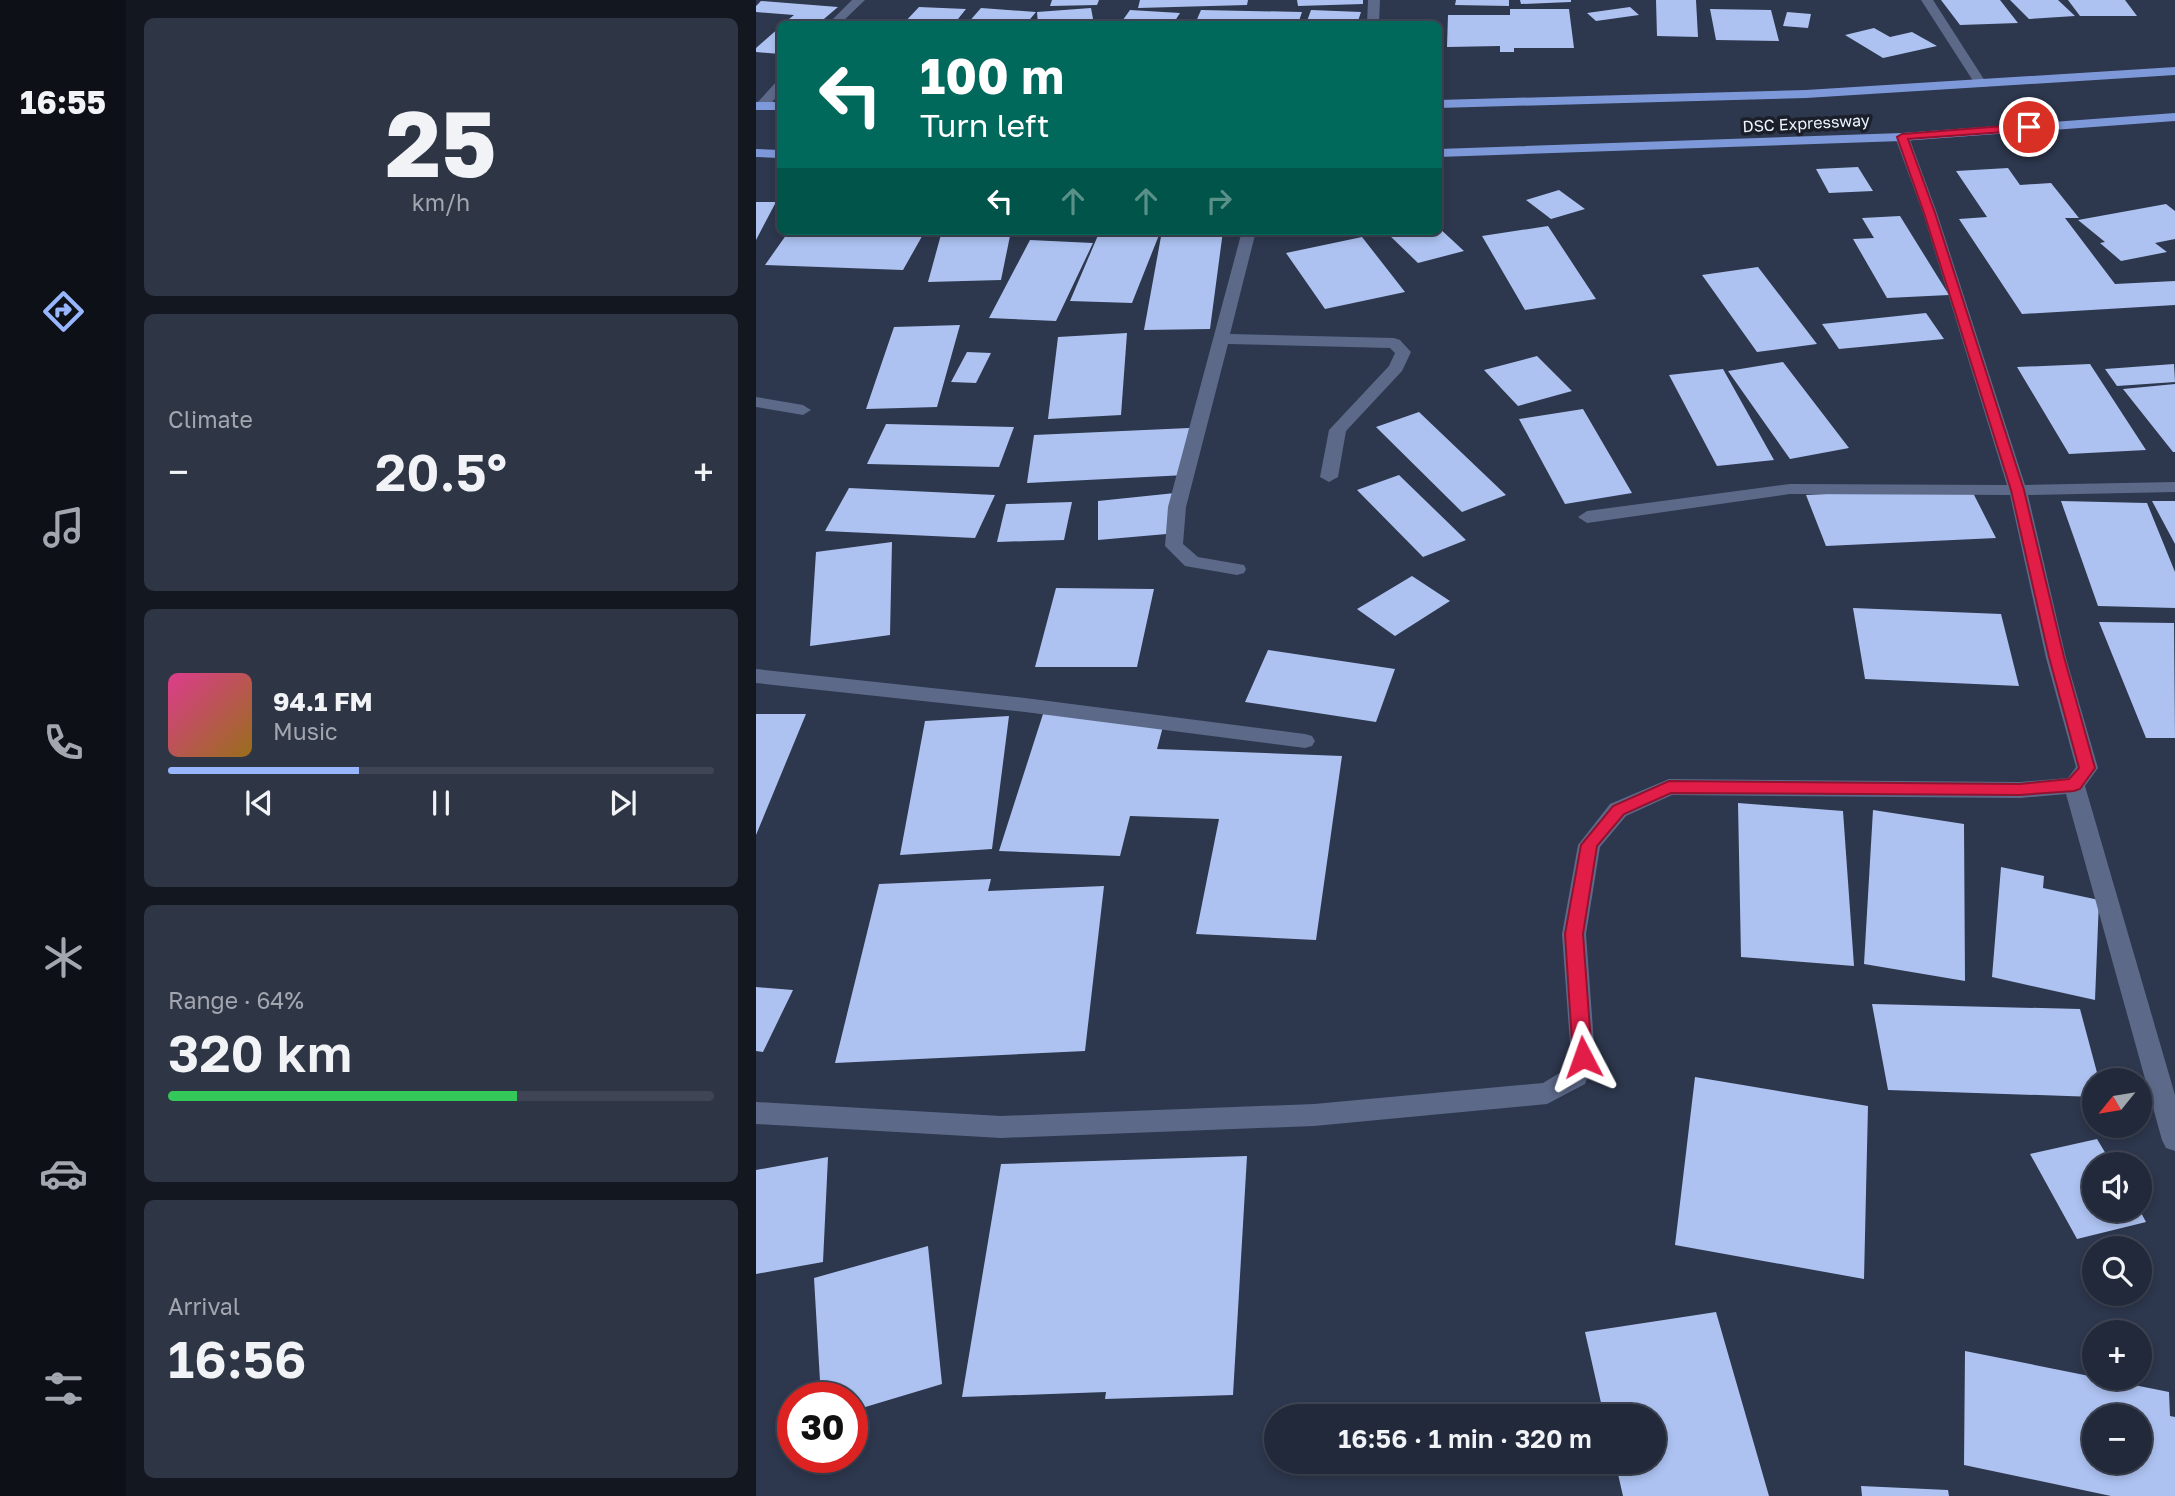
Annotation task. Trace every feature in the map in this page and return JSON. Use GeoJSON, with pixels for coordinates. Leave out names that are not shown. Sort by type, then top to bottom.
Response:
{"type":"FeatureCollection","features":[{"type":"Feature","properties":{"kind":"main road","name":"DSC Expressway"},"geometry":{"type":"LineString","coordinates":[[1442,104],[1792,94],[2175,71]]}},
{"type":"Feature","properties":{"kind":"main road"},"geometry":{"type":"LineString","coordinates":[[759,106],[777,106]]}},
{"type":"Feature","properties":{"kind":"main road","name":"DSC Expressway"},"geometry":{"type":"LineString","coordinates":[[1442,153],[1902,137],[2175,117]]}},
{"type":"Feature","properties":{"kind":"main road"},"geometry":{"type":"LineString","coordinates":[[756,153],[777,154]]}},
{"type":"Feature","properties":{"kind":"street"},"geometry":{"type":"LineString","coordinates":[[837,21],[859,0]]}},
{"type":"Feature","properties":{"kind":"street"},"geometry":{"type":"LineString","coordinates":[[1373,21],[1374,0]]}},
{"type":"Feature","properties":{"kind":"street"},"geometry":{"type":"LineString","coordinates":[[1927,0],[1981,84]]}},
{"type":"Feature","properties":{"kind":"street"},"geometry":{"type":"LineString","coordinates":[[759,106],[777,88]]}},
{"type":"Feature","properties":{"kind":"street"},"geometry":{"type":"LineString","coordinates":[[756,1113],[1001,1127],[1314,1115],[1547,1093],[1576,1076],[1583,1057],[1574,934],[1589,845],[1618,810],[1669,787],[2020,789],[2074,785],[2087,768],[2056,657],[2018,490],[1930,213],[1902,137]]}},
{"type":"Feature","properties":{"kind":"street"},"geometry":{"type":"LineString","coordinates":[[1237,569],[1192,562],[1174,546],[1177,507],[1248,235]]}},
{"type":"Feature","properties":{"kind":"street"},"geometry":{"type":"LineString","coordinates":[[1219,339],[1368,340],[1394,343],[1403,352],[1396,368],[1338,429],[1329,477]]}},
{"type":"Feature","properties":{"kind":"street"},"geometry":{"type":"LineString","coordinates":[[756,402],[803,410]]}},
{"type":"Feature","properties":{"kind":"street"},"geometry":{"type":"LineString","coordinates":[[1587,517],[1790,489],[2018,490],[2175,487]]}},
{"type":"Feature","properties":{"kind":"street"},"geometry":{"type":"LineString","coordinates":[[756,676],[1025,705],[1305,741]]}},
{"type":"Feature","properties":{"kind":"street"},"geometry":{"type":"LineString","coordinates":[[2074,785],[2175,1140]]}},
{"type":"Feature","properties":{"kind":"building"},"geometry":{"type":"Polygon","coordinates":[[[1052,0],[1099,0],[1097,5],[1050,6],[1052,0]]]}},
{"type":"Feature","properties":{"kind":"building"},"geometry":{"type":"Polygon","coordinates":[[[1140,0],[1248,0],[1247,5],[1138,8],[1140,0]]]}},
{"type":"Feature","properties":{"kind":"building"},"geometry":{"type":"Polygon","coordinates":[[[1297,0],[1363,0],[1363,4],[1298,6],[1297,0]]]}},
{"type":"Feature","properties":{"kind":"building"},"geometry":{"type":"Polygon","coordinates":[[[1456,0],[1509,0],[1509,6],[1455,5],[1456,0]]]}},
{"type":"Feature","properties":{"kind":"building"},"geometry":{"type":"Polygon","coordinates":[[[1520,0],[1571,0],[1571,2],[1521,4],[1520,0]]]}},
{"type":"Feature","properties":{"kind":"building"},"geometry":{"type":"Polygon","coordinates":[[[1656,0],[1696,0],[1698,37],[1657,36],[1656,0]]]}},
{"type":"Feature","properties":{"kind":"building"},"geometry":{"type":"Polygon","coordinates":[[[1941,0],[2000,0],[2018,23],[1960,25],[1941,0]]]}},
{"type":"Feature","properties":{"kind":"building"},"geometry":{"type":"Polygon","coordinates":[[[2010,0],[2058,0],[2075,16],[2029,19],[2010,0]]]}},
{"type":"Feature","properties":{"kind":"building"},"geometry":{"type":"Polygon","coordinates":[[[2068,0],[2125,0],[2137,16],[2080,16],[2068,0]]]}},
{"type":"Feature","properties":{"kind":"building"},"geometry":{"type":"Polygon","coordinates":[[[761,1],[838,7],[822,21],[787,21],[794,15],[756,12],[756,6],[761,1]]]}},
{"type":"Feature","properties":{"kind":"building"},"geometry":{"type":"Polygon","coordinates":[[[919,7],[966,9],[956,21],[906,21],[919,7]]]}},
{"type":"Feature","properties":{"kind":"building"},"geometry":{"type":"Polygon","coordinates":[[[1630,7],[1639,15],[1596,21],[1587,13],[1630,7]]]}},
{"type":"Feature","properties":{"kind":"building"},"geometry":{"type":"Polygon","coordinates":[[[981,8],[1036,12],[1028,21],[970,21],[981,8]]]}},
{"type":"Feature","properties":{"kind":"building"},"geometry":{"type":"Polygon","coordinates":[[[1091,8],[1093,21],[1038,21],[1037,12],[1091,8]]]}},
{"type":"Feature","properties":{"kind":"building"},"geometry":{"type":"Polygon","coordinates":[[[1510,9],[1569,9],[1574,48],[1514,48],[1514,52],[1500,52],[1500,46],[1447,47],[1448,15],[1510,15],[1510,9]]]}},
{"type":"Feature","properties":{"kind":"building"},"geometry":{"type":"Polygon","coordinates":[[[1710,9],[1771,10],[1779,41],[1716,40],[1710,9]]]}},
{"type":"Feature","properties":{"kind":"building"},"geometry":{"type":"Polygon","coordinates":[[[1130,10],[1180,13],[1175,21],[1122,21],[1130,10]]]}},
{"type":"Feature","properties":{"kind":"building"},"geometry":{"type":"Polygon","coordinates":[[[1201,10],[1302,12],[1299,21],[1196,21],[1201,10]]]}},
{"type":"Feature","properties":{"kind":"building"},"geometry":{"type":"Polygon","coordinates":[[[1311,10],[1361,12],[1358,21],[1307,21],[1311,10]]]}},
{"type":"Feature","properties":{"kind":"building"},"geometry":{"type":"Polygon","coordinates":[[[1787,12],[1811,14],[1808,28],[1783,26],[1787,12]]]}},
{"type":"Feature","properties":{"kind":"building"},"geometry":{"type":"Polygon","coordinates":[[[1874,28],[1890,37],[1912,32],[1937,46],[1883,58],[1845,35],[1874,28]]]}},
{"type":"Feature","properties":{"kind":"building"},"geometry":{"type":"Polygon","coordinates":[[[777,30],[777,54],[756,52],[756,48],[777,30]]]}},
{"type":"Feature","properties":{"kind":"building"},"geometry":{"type":"Polygon","coordinates":[[[1858,167],[1873,191],[1829,193],[1816,169],[1858,167]]]}},
{"type":"Feature","properties":{"kind":"building"},"geometry":{"type":"Polygon","coordinates":[[[2008,168],[2020,185],[2051,183],[2079,218],[2065,218],[2115,284],[2175,281],[2175,305],[2022,314],[1959,219],[1987,217],[1956,171],[2008,168]]]}},
{"type":"Feature","properties":{"kind":"building"},"geometry":{"type":"Polygon","coordinates":[[[1559,190],[1585,209],[1551,219],[1526,200],[1559,190]]]}},
{"type":"Feature","properties":{"kind":"building"},"geometry":{"type":"Polygon","coordinates":[[[756,202],[776,202],[756,240],[756,202]]]}},
{"type":"Feature","properties":{"kind":"building"},"geometry":{"type":"Polygon","coordinates":[[[2166,204],[2175,211],[2175,239],[2155,243],[2167,252],[2121,261],[2100,243],[2105,242],[2078,220],[2166,204]]]}},
{"type":"Feature","properties":{"kind":"building"},"geometry":{"type":"Polygon","coordinates":[[[1900,216],[1949,295],[1887,298],[1853,239],[1874,238],[1862,218],[1900,216]]]}},
{"type":"Feature","properties":{"kind":"building"},"geometry":{"type":"Polygon","coordinates":[[[1548,226],[1596,299],[1525,310],[1482,236],[1548,226]]]}},
{"type":"Feature","properties":{"kind":"building"},"geometry":{"type":"Polygon","coordinates":[[[1442,231],[1464,251],[1418,263],[1389,235],[1442,235],[1442,231]]]}},
{"type":"Feature","properties":{"kind":"building"},"geometry":{"type":"Polygon","coordinates":[[[786,235],[923,235],[903,270],[765,265],[786,235]]]}},
{"type":"Feature","properties":{"kind":"building"},"geometry":{"type":"Polygon","coordinates":[[[941,235],[1010,235],[1001,280],[928,282],[941,235]]]}},
{"type":"Feature","properties":{"kind":"building"},"geometry":{"type":"Polygon","coordinates":[[[1098,235],[1159,235],[1132,303],[1070,301],[1098,235]]]}},
{"type":"Feature","properties":{"kind":"building"},"geometry":{"type":"Polygon","coordinates":[[[1161,235],[1222,235],[1210,329],[1144,330],[1161,235]]]}},
{"type":"Feature","properties":{"kind":"building"},"geometry":{"type":"Polygon","coordinates":[[[1362,237],[1405,292],[1325,309],[1286,253],[1362,237]]]}},
{"type":"Feature","properties":{"kind":"building"},"geometry":{"type":"Polygon","coordinates":[[[1030,240],[1093,243],[1056,321],[989,318],[1030,240]]]}},
{"type":"Feature","properties":{"kind":"building"},"geometry":{"type":"Polygon","coordinates":[[[1758,267],[1817,344],[1757,352],[1702,275],[1758,267]]]}},
{"type":"Feature","properties":{"kind":"building"},"geometry":{"type":"Polygon","coordinates":[[[1926,313],[1944,339],[1839,349],[1822,324],[1926,313]]]}},
{"type":"Feature","properties":{"kind":"building"},"geometry":{"type":"Polygon","coordinates":[[[960,325],[937,407],[866,409],[894,327],[960,325]]]}},
{"type":"Feature","properties":{"kind":"building"},"geometry":{"type":"Polygon","coordinates":[[[1127,333],[1121,415],[1048,419],[1058,337],[1127,333]]]}},
{"type":"Feature","properties":{"kind":"building"},"geometry":{"type":"Polygon","coordinates":[[[967,352],[991,353],[976,383],[951,382],[967,352]]]}},
{"type":"Feature","properties":{"kind":"building"},"geometry":{"type":"Polygon","coordinates":[[[1537,356],[1572,391],[1518,406],[1484,370],[1537,356]]]}},
{"type":"Feature","properties":{"kind":"building"},"geometry":{"type":"Polygon","coordinates":[[[1783,362],[1849,448],[1790,459],[1728,371],[1783,362]]]}},
{"type":"Feature","properties":{"kind":"building"},"geometry":{"type":"Polygon","coordinates":[[[2090,364],[2146,450],[2069,454],[2017,367],[2090,364]]]}},
{"type":"Feature","properties":{"kind":"building"},"geometry":{"type":"Polygon","coordinates":[[[2174,364],[2175,382],[2117,386],[2105,369],[2174,364]]]}},
{"type":"Feature","properties":{"kind":"building"},"geometry":{"type":"Polygon","coordinates":[[[1723,369],[1774,460],[1717,466],[1669,375],[1723,369]]]}},
{"type":"Feature","properties":{"kind":"building"},"geometry":{"type":"Polygon","coordinates":[[[2175,384],[2175,452],[2173,452],[2123,389],[2175,384]]]}},
{"type":"Feature","properties":{"kind":"building"},"geometry":{"type":"Polygon","coordinates":[[[1583,409],[1632,493],[1565,504],[1519,419],[1583,409]]]}},
{"type":"Feature","properties":{"kind":"building"},"geometry":{"type":"Polygon","coordinates":[[[1419,412],[1506,495],[1462,512],[1376,427],[1419,412]]]}},
{"type":"Feature","properties":{"kind":"building"},"geometry":{"type":"Polygon","coordinates":[[[886,424],[1014,427],[999,467],[867,464],[886,424]]]}},
{"type":"Feature","properties":{"kind":"building"},"geometry":{"type":"Polygon","coordinates":[[[1189,428],[1186,475],[1027,483],[1034,435],[1189,428]]]}},
{"type":"Feature","properties":{"kind":"building"},"geometry":{"type":"Polygon","coordinates":[[[1399,475],[1466,540],[1423,557],[1357,490],[1399,475]]]}},
{"type":"Feature","properties":{"kind":"building"},"geometry":{"type":"Polygon","coordinates":[[[1970,487],[1996,538],[1826,546],[1806,495],[1970,487]]]}},
{"type":"Feature","properties":{"kind":"building"},"geometry":{"type":"Polygon","coordinates":[[[849,488],[995,495],[975,538],[825,531],[849,488]]]}},
{"type":"Feature","properties":{"kind":"building"},"geometry":{"type":"Polygon","coordinates":[[[1175,493],[1178,533],[1098,540],[1098,501],[1175,493]]]}},
{"type":"Feature","properties":{"kind":"building"},"geometry":{"type":"Polygon","coordinates":[[[2061,501],[2147,503],[2175,572],[2175,608],[2098,606],[2061,501]]]}},
{"type":"Feature","properties":{"kind":"building"},"geometry":{"type":"Polygon","coordinates":[[[2152,501],[2175,501],[2175,544],[2152,501]]]}},
{"type":"Feature","properties":{"kind":"building"},"geometry":{"type":"Polygon","coordinates":[[[1072,502],[1064,540],[997,542],[1006,504],[1072,502]]]}},
{"type":"Feature","properties":{"kind":"building"},"geometry":{"type":"Polygon","coordinates":[[[892,542],[890,635],[810,646],[816,552],[892,542]]]}},
{"type":"Feature","properties":{"kind":"building"},"geometry":{"type":"Polygon","coordinates":[[[1412,576],[1450,601],[1395,636],[1357,609],[1412,576]]]}},
{"type":"Feature","properties":{"kind":"building"},"geometry":{"type":"Polygon","coordinates":[[[1056,588],[1154,589],[1137,667],[1035,667],[1056,588]]]}},
{"type":"Feature","properties":{"kind":"building"},"geometry":{"type":"Polygon","coordinates":[[[1853,608],[2001,614],[2019,686],[1865,679],[1853,608]]]}},
{"type":"Feature","properties":{"kind":"building"},"geometry":{"type":"Polygon","coordinates":[[[2099,622],[2174,623],[2175,738],[2146,738],[2099,622]]]}},
{"type":"Feature","properties":{"kind":"building"},"geometry":{"type":"Polygon","coordinates":[[[1268,650],[1395,669],[1376,722],[1245,702],[1268,650]]]}},
{"type":"Feature","properties":{"kind":"building"},"geometry":{"type":"Polygon","coordinates":[[[756,714],[806,714],[756,835],[756,714]]]}},
{"type":"Feature","properties":{"kind":"building"},"geometry":{"type":"Polygon","coordinates":[[[1043,714],[1165,719],[1157,749],[1342,756],[1316,940],[1196,934],[1219,819],[1130,816],[1120,856],[999,851],[1043,714]]]}},
{"type":"Feature","properties":{"kind":"building"},"geometry":{"type":"Polygon","coordinates":[[[1009,716],[992,849],[900,855],[925,721],[1009,716]]]}},
{"type":"Feature","properties":{"kind":"building"},"geometry":{"type":"Polygon","coordinates":[[[1738,803],[1843,811],[1854,966],[1741,957],[1738,803]]]}},
{"type":"Feature","properties":{"kind":"building"},"geometry":{"type":"Polygon","coordinates":[[[1873,810],[1964,824],[1965,981],[1864,964],[1873,810]]]}},
{"type":"Feature","properties":{"kind":"building"},"geometry":{"type":"Polygon","coordinates":[[[2001,867],[2044,876],[2043,888],[2099,900],[2095,1000],[1992,977],[2001,867]]]}},
{"type":"Feature","properties":{"kind":"building"},"geometry":{"type":"Polygon","coordinates":[[[991,879],[988,891],[1104,886],[1085,1051],[835,1063],[879,884],[991,879]]]}},
{"type":"Feature","properties":{"kind":"building"},"geometry":{"type":"Polygon","coordinates":[[[756,987],[793,990],[763,1052],[756,1051],[756,987]]]}},
{"type":"Feature","properties":{"kind":"building"},"geometry":{"type":"Polygon","coordinates":[[[1872,1004],[2080,1009],[2096,1068],[2082,1068],[2082,1097],[1888,1090],[1872,1004]]]}},
{"type":"Feature","properties":{"kind":"building"},"geometry":{"type":"Polygon","coordinates":[[[1695,1077],[1868,1106],[1864,1279],[1675,1245],[1695,1077]]]}},
{"type":"Feature","properties":{"kind":"building"},"geometry":{"type":"Polygon","coordinates":[[[2097,1139],[2105,1152],[2082,1152],[2082,1222],[2146,1222],[2077,1239],[2030,1154],[2097,1139]]]}},
{"type":"Feature","properties":{"kind":"building"},"geometry":{"type":"Polygon","coordinates":[[[1247,1156],[1233,1395],[1105,1399],[1106,1392],[962,1397],[1001,1164],[1247,1156]]]}},
{"type":"Feature","properties":{"kind":"building"},"geometry":{"type":"Polygon","coordinates":[[[828,1157],[823,1262],[756,1274],[756,1170],[828,1157]]]}},
{"type":"Feature","properties":{"kind":"building"},"geometry":{"type":"Polygon","coordinates":[[[928,1246],[942,1384],[868,1406],[868,1382],[820,1382],[814,1278],[928,1246]]]}},
{"type":"Feature","properties":{"kind":"building"},"geometry":{"type":"Polygon","coordinates":[[[1716,1312],[1769,1496],[1623,1496],[1618,1474],[1666,1474],[1666,1404],[1601,1404],[1585,1332],[1716,1312]]]}},
{"type":"Feature","properties":{"kind":"building"},"geometry":{"type":"Polygon","coordinates":[[[1965,1351],[2082,1375],[2082,1390],[2152,1389],[2169,1392],[2170,1416],[2175,1417],[2175,1496],[2111,1496],[1964,1465],[1965,1351]]]}},
{"type":"Feature","properties":{"kind":"building"},"geometry":{"type":"Polygon","coordinates":[[[1861,1486],[1948,1490],[1949,1496],[1862,1496],[1861,1486]]]}},
{"type":"Feature","properties":{"kind":"route"},"geometry":{"type":"LineString","coordinates":[[1583,1057],[1574,934],[1589,845],[1618,810],[1669,787],[2020,789],[2074,785],[2087,768],[2056,657],[2018,490],[1930,213],[1902,137],[2029,127]]}}]}
